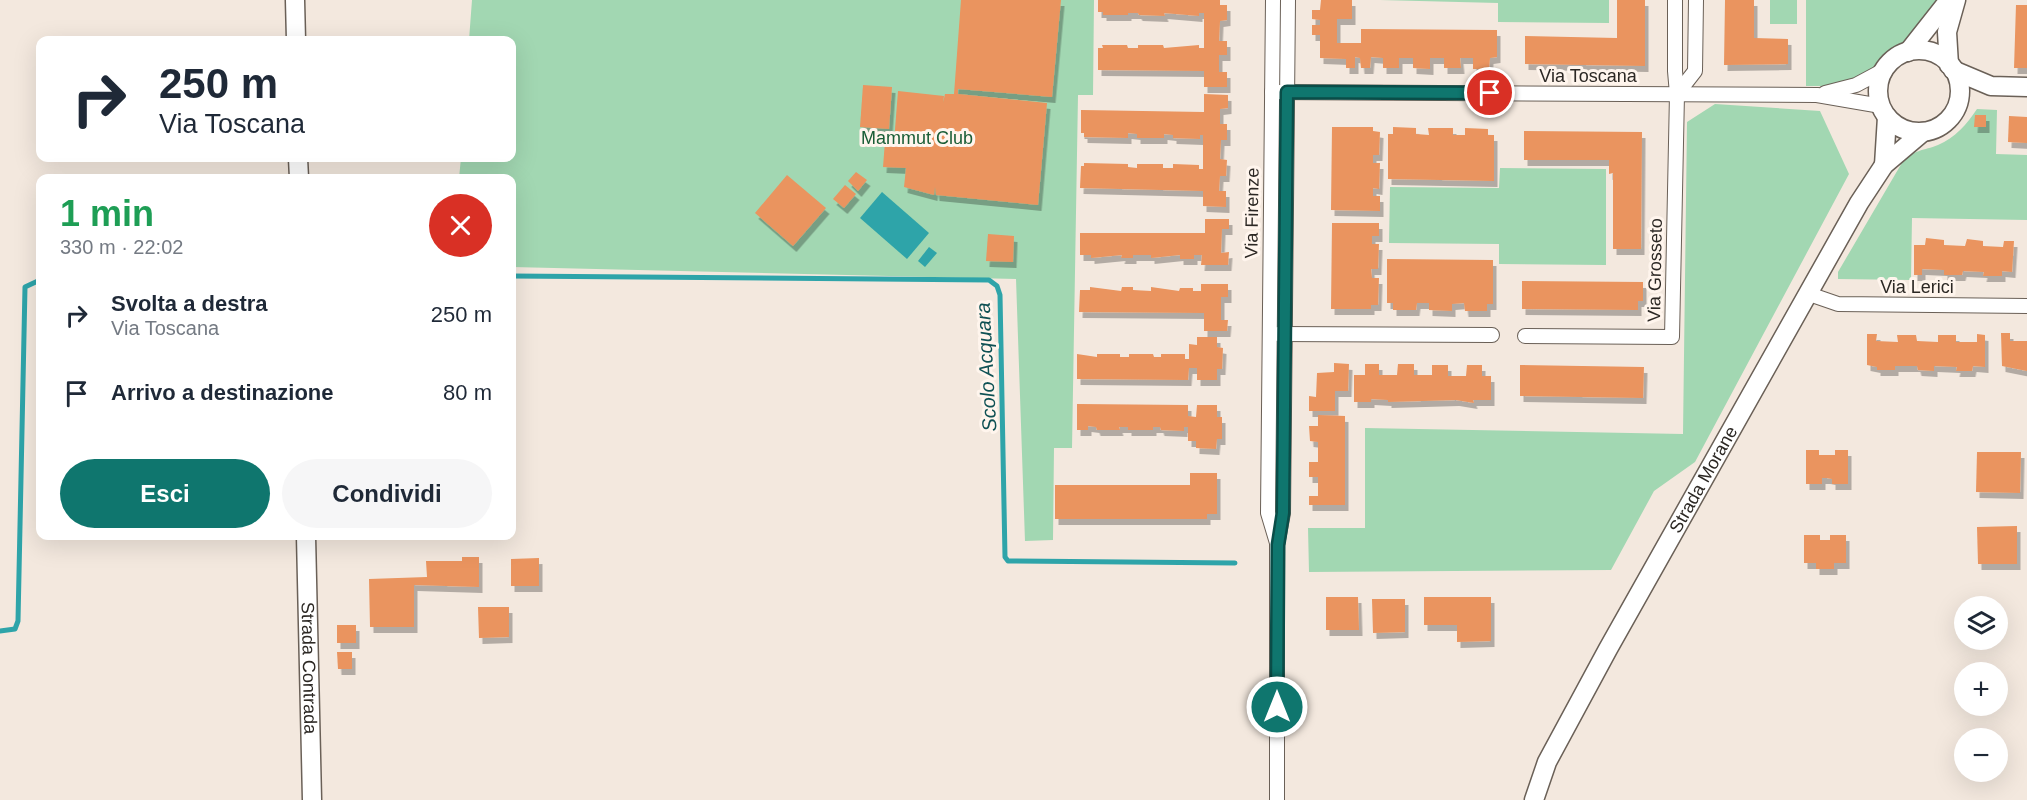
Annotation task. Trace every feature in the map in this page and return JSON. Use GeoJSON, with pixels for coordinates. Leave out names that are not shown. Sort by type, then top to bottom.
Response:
{"type":"FeatureCollection","features":[{"type":"Feature","properties":{"kind":"street"},"geometry":{"type":"LineString","coordinates":[[295,0],[296,36]]}},
{"type":"Feature","properties":{"kind":"street","name":"Via Firenze"},"geometry":{"type":"LineString","coordinates":[[1273,0],[1268,513],[1278,545]]}},
{"type":"Feature","properties":{"kind":"street","name":"Via Firenze"},"geometry":{"type":"LineString","coordinates":[[1277,800],[1278,545],[1283,513],[1288,0]]}},
{"type":"Feature","properties":{"kind":"street"},"geometry":{"type":"LineString","coordinates":[[1675,0],[1677,94]]}},
{"type":"Feature","properties":{"kind":"street"},"geometry":{"type":"LineString","coordinates":[[1677,94],[1695,71],[1695,0]]}},
{"type":"Feature","properties":{"kind":"street"},"geometry":{"type":"LineString","coordinates":[[1949,0],[1908,52],[1894,59],[1884,70],[1878,93],[1884,112],[1897,126],[1910,131],[1923,132],[1936,129],[1947,121],[1957,105],[1991,86]]}},
{"type":"Feature","properties":{"kind":"street"},"geometry":{"type":"LineString","coordinates":[[1956,0],[1947,32],[1951,67],[1958,83],[1957,105]]}},
{"type":"Feature","properties":{"kind":"street"},"geometry":{"type":"LineString","coordinates":[[1908,52],[1932,53],[1951,67],[1991,86],[2027,87]]}},
{"type":"Feature","properties":{"kind":"street","name":"Via Toscana"},"geometry":{"type":"LineString","coordinates":[[1817,95],[1856,85],[1884,70]]}},
{"type":"Feature","properties":{"kind":"street"},"geometry":{"type":"LineString","coordinates":[[1272,92],[1287,92]]}},
{"type":"Feature","properties":{"kind":"street","name":"Via Toscana"},"geometry":{"type":"LineString","coordinates":[[1287,92],[1817,95],[1884,112]]}},
{"type":"Feature","properties":{"kind":"street","name":"Via Grosseto"},"geometry":{"type":"LineString","coordinates":[[1525,336],[1672,337],[1677,94]]}},
{"type":"Feature","properties":{"kind":"street","name":"Strada Morane"},"geometry":{"type":"LineString","coordinates":[[1884,112],[1884,165]]}},
{"type":"Feature","properties":{"kind":"street","name":"Strada Morane"},"geometry":{"type":"LineString","coordinates":[[1534,800],[1547,762],[1602,660],[1884,165],[1923,132]]}},
{"type":"Feature","properties":{"kind":"street","name":"Via Lerici"},"geometry":{"type":"LineString","coordinates":[[1809,294],[1838,304],[2027,306]]}},
{"type":"Feature","properties":{"kind":"street"},"geometry":{"type":"LineString","coordinates":[[1269,334],[1492,336]]}},
{"type":"Feature","properties":{"kind":"street","name":"Strada Contrada"},"geometry":{"type":"LineString","coordinates":[[306,540],[312,800]]}},
{"type":"Feature","properties":{"kind":"green space","name":"Mammut Club"},"geometry":{"type":"Polygon","coordinates":[[[472,0],[1094,0],[1093,95],[1078,95],[1072,448],[1054,448],[1053,540],[1025,541],[1016,279],[516,267],[516,174],[459,174],[461,162],[516,162],[516,36],[469,36],[472,0]]]}},
{"type":"Feature","properties":{"kind":"green space"},"geometry":{"type":"Polygon","coordinates":[[[1380,0],[1609,0],[1609,23],[1498,22],[1498,3],[1380,0]]]}},
{"type":"Feature","properties":{"kind":"green space"},"geometry":{"type":"Polygon","coordinates":[[[1770,0],[1797,0],[1797,24],[1770,24],[1770,0]]]}},
{"type":"Feature","properties":{"kind":"green space"},"geometry":{"type":"Polygon","coordinates":[[[1806,0],[1939,0],[1912,38],[1890,49],[1870,71],[1841,86],[1806,86],[1806,0]]]}},
{"type":"Feature","properties":{"kind":"green space"},"geometry":{"type":"Polygon","coordinates":[[[1715,104],[1820,111],[1849,174],[1695,462],[1654,491],[1611,570],[1309,572],[1308,528],[1365,528],[1365,428],[1683,434],[1687,122],[1715,104]]]}},
{"type":"Feature","properties":{"kind":"green space"},"geometry":{"type":"Polygon","coordinates":[[[1977,109],[1997,110],[1996,154],[2027,155],[2027,220],[1912,218],[1911,280],[1838,279],[1838,272],[1903,161],[1916,152],[1950,139],[1977,109]]]}},
{"type":"Feature","properties":{"kind":"green space"},"geometry":{"type":"Polygon","coordinates":[[[1500,168],[1606,169],[1606,265],[1499,264],[1499,244],[1389,243],[1390,187],[1499,188],[1500,168]]]}},
{"type":"Feature","properties":{"kind":"water"},"geometry":{"type":"Polygon","coordinates":[[[882,192],[929,233],[907,259],[860,218],[882,192]]]}},
{"type":"Feature","properties":{"kind":"water"},"geometry":{"type":"Polygon","coordinates":[[[929,247],[937,253],[925,267],[918,261],[929,247]]]}},
{"type":"Feature","properties":{"kind":"building"},"geometry":{"type":"Polygon","coordinates":[[[961,0],[1061,0],[1052,97],[958,89],[958,94],[1047,103],[1038,205],[936,195],[935,187],[934,195],[904,187],[906,168],[883,167],[885,141],[894,142],[898,91],[944,96],[943,103],[945,94],[954,94],[961,0]]]}},
{"type":"Feature","properties":{"kind":"building"},"geometry":{"type":"Polygon","coordinates":[[[1098,0],[1220,0],[1220,5],[1227,5],[1227,20],[1220,21],[1219,41],[1227,41],[1227,55],[1219,55],[1219,72],[1227,72],[1227,87],[1204,87],[1204,71],[1098,70],[1098,48],[1103,48],[1102,45],[1127,45],[1128,48],[1138,48],[1138,45],[1163,45],[1164,48],[1199,45],[1199,48],[1204,48],[1204,13],[1199,13],[1199,16],[1164,13],[1165,16],[1139,15],[1138,13],[1103,15],[1103,12],[1098,12],[1098,0]]]}},
{"type":"Feature","properties":{"kind":"building"},"geometry":{"type":"Polygon","coordinates":[[[1321,0],[1352,0],[1352,19],[1337,19],[1337,43],[1361,43],[1361,29],[1497,30],[1497,57],[1490,58],[1489,69],[1473,69],[1473,58],[1460,58],[1461,68],[1444,68],[1444,58],[1430,58],[1430,69],[1413,68],[1413,58],[1399,58],[1399,68],[1383,68],[1383,58],[1371,57],[1370,68],[1361,68],[1360,58],[1355,57],[1355,68],[1346,68],[1346,59],[1320,58],[1320,35],[1312,35],[1312,25],[1320,25],[1320,20],[1312,19],[1312,10],[1320,10],[1321,0]]]}},
{"type":"Feature","properties":{"kind":"building"},"geometry":{"type":"Polygon","coordinates":[[[1617,0],[1645,0],[1645,66],[1525,64],[1525,36],[1617,38],[1617,0]]]}},
{"type":"Feature","properties":{"kind":"building"},"geometry":{"type":"Polygon","coordinates":[[[1725,0],[1754,0],[1754,38],[1788,39],[1788,64],[1724,65],[1725,0]]]}},
{"type":"Feature","properties":{"kind":"building"},"geometry":{"type":"Polygon","coordinates":[[[2016,5],[2027,5],[2027,68],[2014,68],[2016,5]]]}},
{"type":"Feature","properties":{"kind":"building"},"geometry":{"type":"Polygon","coordinates":[[[863,85],[892,87],[889,129],[860,127],[863,85]]]}},
{"type":"Feature","properties":{"kind":"building"},"geometry":{"type":"Polygon","coordinates":[[[1204,94],[1228,95],[1228,108],[1220,109],[1220,124],[1227,124],[1227,140],[1221,140],[1220,159],[1227,160],[1226,176],[1220,176],[1219,191],[1226,191],[1226,207],[1203,206],[1203,191],[1080,188],[1081,166],[1084,166],[1084,163],[1128,164],[1128,167],[1137,168],[1137,164],[1163,164],[1163,168],[1173,168],[1173,164],[1199,165],[1199,169],[1203,169],[1203,135],[1200,135],[1200,139],[1173,138],[1173,135],[1164,134],[1164,138],[1137,138],[1137,134],[1128,133],[1128,138],[1084,137],[1084,133],[1081,133],[1081,110],[1204,112],[1204,94]]]}},
{"type":"Feature","properties":{"kind":"building"},"geometry":{"type":"Polygon","coordinates":[[[1975,115],[1986,115],[1986,127],[1974,127],[1975,115]]]}},
{"type":"Feature","properties":{"kind":"building"},"geometry":{"type":"Polygon","coordinates":[[[2009,116],[2027,117],[2027,143],[2008,142],[2009,116]]]}},
{"type":"Feature","properties":{"kind":"building"},"geometry":{"type":"Polygon","coordinates":[[[1332,127],[1373,127],[1373,131],[1380,132],[1379,155],[1373,155],[1373,163],[1380,163],[1379,189],[1373,188],[1373,196],[1380,196],[1380,211],[1331,210],[1332,127]]]}},
{"type":"Feature","properties":{"kind":"building"},"geometry":{"type":"Polygon","coordinates":[[[1393,127],[1416,128],[1416,134],[1429,135],[1428,128],[1453,128],[1453,135],[1465,135],[1465,128],[1488,129],[1488,135],[1494,135],[1494,181],[1388,179],[1388,134],[1393,134],[1393,127]]]}},
{"type":"Feature","properties":{"kind":"building"},"geometry":{"type":"Polygon","coordinates":[[[1524,131],[1642,132],[1641,249],[1613,249],[1613,173],[1609,174],[1609,160],[1524,160],[1524,131]]]}},
{"type":"Feature","properties":{"kind":"building"},"geometry":{"type":"Polygon","coordinates":[[[856,172],[867,180],[858,191],[848,181],[856,172]]]}},
{"type":"Feature","properties":{"kind":"building"},"geometry":{"type":"Polygon","coordinates":[[[787,175],[826,208],[793,246],[755,213],[787,175]]]}},
{"type":"Feature","properties":{"kind":"building"},"geometry":{"type":"Polygon","coordinates":[[[845,185],[856,194],[844,208],[833,199],[845,185]]]}},
{"type":"Feature","properties":{"kind":"building"},"geometry":{"type":"Polygon","coordinates":[[[1205,219],[1229,219],[1229,229],[1222,229],[1221,253],[1229,252],[1228,265],[1201,265],[1202,255],[1194,255],[1194,259],[1180,259],[1180,255],[1151,258],[1151,255],[1133,255],[1133,258],[1121,258],[1122,255],[1091,258],[1091,255],[1080,255],[1080,233],[1205,233],[1205,219]]]}},
{"type":"Feature","properties":{"kind":"building"},"geometry":{"type":"Polygon","coordinates":[[[1332,223],[1379,223],[1379,236],[1372,236],[1372,244],[1379,244],[1378,269],[1371,269],[1372,278],[1379,278],[1378,305],[1371,305],[1371,309],[1331,309],[1332,223]]]}},
{"type":"Feature","properties":{"kind":"building"},"geometry":{"type":"Polygon","coordinates":[[[988,234],[1014,236],[1013,262],[986,261],[988,234]]]}},
{"type":"Feature","properties":{"kind":"building"},"geometry":{"type":"Polygon","coordinates":[[[1926,238],[1944,240],[1944,245],[1965,246],[1967,239],[1983,241],[1983,246],[2003,247],[2004,241],[2014,241],[2012,272],[2002,271],[2002,276],[1983,276],[1984,272],[1963,271],[1962,275],[1944,275],[1944,270],[1922,269],[1922,275],[1914,275],[1914,245],[1925,245],[1926,238]]]}},
{"type":"Feature","properties":{"kind":"building"},"geometry":{"type":"Polygon","coordinates":[[[1387,259],[1493,260],[1493,304],[1487,304],[1487,311],[1465,311],[1464,303],[1452,304],[1452,311],[1429,310],[1429,303],[1417,303],[1416,310],[1393,310],[1393,303],[1387,303],[1387,259]]]}},
{"type":"Feature","properties":{"kind":"building"},"geometry":{"type":"Polygon","coordinates":[[[1522,281],[1643,282],[1643,301],[1638,301],[1638,310],[1522,309],[1522,281]]]}},
{"type":"Feature","properties":{"kind":"building"},"geometry":{"type":"Polygon","coordinates":[[[1201,284],[1228,284],[1228,297],[1221,297],[1221,320],[1228,320],[1227,331],[1204,331],[1204,313],[1079,312],[1080,290],[1090,290],[1090,287],[1121,291],[1122,287],[1133,287],[1133,290],[1151,291],[1151,287],[1179,291],[1180,288],[1193,288],[1193,291],[1201,291],[1201,284]]]}},
{"type":"Feature","properties":{"kind":"building"},"geometry":{"type":"Polygon","coordinates":[[[2001,333],[2010,333],[2010,341],[2027,341],[2027,371],[2002,366],[2001,333]]]}},
{"type":"Feature","properties":{"kind":"building"},"geometry":{"type":"Polygon","coordinates":[[[1867,334],[1877,334],[1876,341],[1898,342],[1897,335],[1916,335],[1917,341],[1938,342],[1938,335],[1956,335],[1956,342],[1977,342],[1977,334],[1985,335],[1985,367],[1973,366],[1972,371],[1956,371],[1957,367],[1934,366],[1934,371],[1918,370],[1917,366],[1895,366],[1895,370],[1877,370],[1877,367],[1867,365],[1867,334]]]}},
{"type":"Feature","properties":{"kind":"building"},"geometry":{"type":"Polygon","coordinates":[[[1197,337],[1217,337],[1217,347],[1223,348],[1222,369],[1217,369],[1217,380],[1197,380],[1197,368],[1189,368],[1188,380],[1077,379],[1077,354],[1097,357],[1097,354],[1120,354],[1120,357],[1129,357],[1129,354],[1153,354],[1154,357],[1161,357],[1161,354],[1185,354],[1185,359],[1189,359],[1189,344],[1197,345],[1197,337]]]}},
{"type":"Feature","properties":{"kind":"building"},"geometry":{"type":"Polygon","coordinates":[[[1334,363],[1349,364],[1348,391],[1335,391],[1335,411],[1309,411],[1309,396],[1316,397],[1317,373],[1334,372],[1334,363]]]}},
{"type":"Feature","properties":{"kind":"building"},"geometry":{"type":"Polygon","coordinates":[[[1365,364],[1379,364],[1379,375],[1397,375],[1398,364],[1414,364],[1414,375],[1432,375],[1432,365],[1448,365],[1448,376],[1466,376],[1467,365],[1482,365],[1482,376],[1491,376],[1491,400],[1473,400],[1474,403],[1456,400],[1388,402],[1388,400],[1371,399],[1371,402],[1354,402],[1354,375],[1365,375],[1365,364]]]}},
{"type":"Feature","properties":{"kind":"building"},"geometry":{"type":"Polygon","coordinates":[[[1520,365],[1644,367],[1643,398],[1520,396],[1520,365]]]}},
{"type":"Feature","properties":{"kind":"building"},"geometry":{"type":"Polygon","coordinates":[[[1077,404],[1188,405],[1188,416],[1196,417],[1197,405],[1217,405],[1217,417],[1222,417],[1222,439],[1217,439],[1216,449],[1196,448],[1196,441],[1188,441],[1188,427],[1184,427],[1184,431],[1161,430],[1160,427],[1153,427],[1153,430],[1128,430],[1128,427],[1119,427],[1120,430],[1097,430],[1096,427],[1088,426],[1088,430],[1077,430],[1077,404]]]}},
{"type":"Feature","properties":{"kind":"building"},"geometry":{"type":"Polygon","coordinates":[[[1318,415],[1345,416],[1345,505],[1309,505],[1309,496],[1318,496],[1318,477],[1309,477],[1309,462],[1318,462],[1318,442],[1310,441],[1309,426],[1318,426],[1318,415]]]}},
{"type":"Feature","properties":{"kind":"building"},"geometry":{"type":"Polygon","coordinates":[[[1806,450],[1819,450],[1819,455],[1835,455],[1835,450],[1848,450],[1848,484],[1832,484],[1832,479],[1822,478],[1822,484],[1806,484],[1806,450]]]}},
{"type":"Feature","properties":{"kind":"building"},"geometry":{"type":"Polygon","coordinates":[[[1977,452],[2021,452],[2020,493],[1976,492],[1977,452]]]}},
{"type":"Feature","properties":{"kind":"building"},"geometry":{"type":"Polygon","coordinates":[[[1190,473],[1217,473],[1217,514],[1207,514],[1207,519],[1055,519],[1055,485],[1190,485],[1190,473]]]}},
{"type":"Feature","properties":{"kind":"building"},"geometry":{"type":"Polygon","coordinates":[[[2017,526],[2017,564],[1978,564],[1977,527],[2017,526]]]}},
{"type":"Feature","properties":{"kind":"building"},"geometry":{"type":"Polygon","coordinates":[[[1804,535],[1820,535],[1820,540],[1830,540],[1830,535],[1846,535],[1846,563],[1834,563],[1834,569],[1816,569],[1816,563],[1804,563],[1804,535]]]}},
{"type":"Feature","properties":{"kind":"building"},"geometry":{"type":"Polygon","coordinates":[[[462,557],[479,557],[479,587],[414,585],[414,627],[370,627],[369,579],[427,577],[426,561],[462,561],[462,557]]]}},
{"type":"Feature","properties":{"kind":"building"},"geometry":{"type":"Polygon","coordinates":[[[539,558],[539,586],[511,586],[511,559],[539,558]]]}},
{"type":"Feature","properties":{"kind":"building"},"geometry":{"type":"Polygon","coordinates":[[[1326,597],[1358,597],[1359,630],[1326,630],[1326,597]]]}},
{"type":"Feature","properties":{"kind":"building"},"geometry":{"type":"Polygon","coordinates":[[[1424,597],[1491,597],[1491,641],[1457,642],[1457,625],[1424,625],[1424,597]]]}},
{"type":"Feature","properties":{"kind":"building"},"geometry":{"type":"Polygon","coordinates":[[[1372,599],[1405,599],[1405,632],[1373,633],[1372,599]]]}},
{"type":"Feature","properties":{"kind":"building"},"geometry":{"type":"Polygon","coordinates":[[[478,607],[509,607],[509,637],[479,638],[478,607]]]}},
{"type":"Feature","properties":{"kind":"building"},"geometry":{"type":"Polygon","coordinates":[[[337,625],[356,625],[356,643],[337,643],[337,625]]]}},
{"type":"Feature","properties":{"kind":"building"},"geometry":{"type":"Polygon","coordinates":[[[337,652],[352,652],[352,669],[338,669],[337,652]]]}},
{"type":"Feature","properties":{"kind":"waterway","name":"Scolo Acquara"},"geometry":{"type":"LineString","coordinates":[[516,276],[989,280],[997,286],[1000,295],[1005,557],[1008,561],[1235,563]]}},
{"type":"Feature","properties":{"kind":"waterway","name":"Scolo Acquara"},"geometry":{"type":"LineString","coordinates":[[0,631],[15,629],[18,621],[25,287],[36,282]]}},
{"type":"Feature","properties":{"kind":"route"},"geometry":{"type":"LineString","coordinates":[[1277,707],[1278,545],[1283,513],[1287,92],[1490,93]]}}]}
